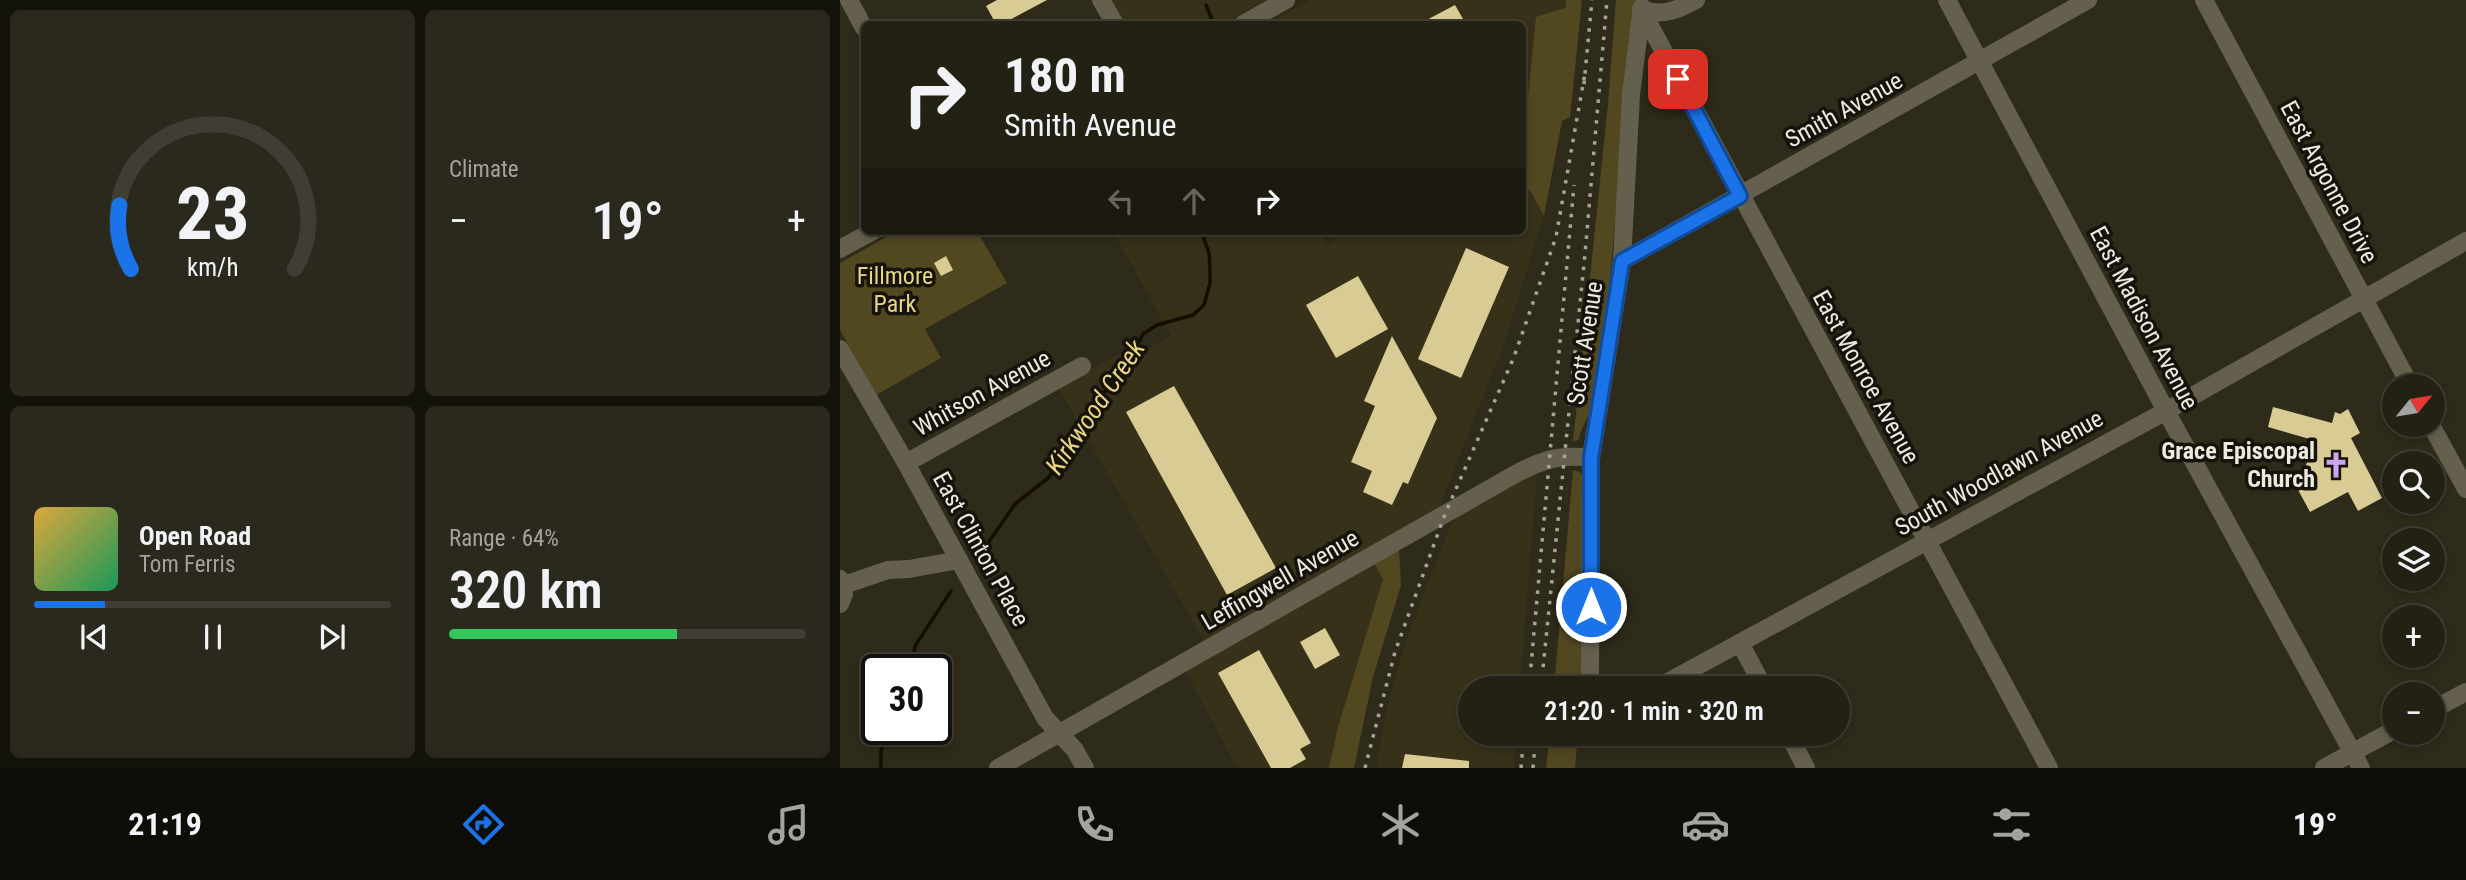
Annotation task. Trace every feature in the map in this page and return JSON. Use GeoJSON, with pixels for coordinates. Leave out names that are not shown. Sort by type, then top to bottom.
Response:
{"type":"FeatureCollection","features":[{"type":"Feature","properties":{"kind":"street"},"geometry":{"type":"LineString","coordinates":[[849,0],[861,23]]}},
{"type":"Feature","properties":{"kind":"street"},"geometry":{"type":"LineString","coordinates":[[1101,0],[1113,21]]}},
{"type":"Feature","properties":{"kind":"street"},"geometry":{"type":"LineString","coordinates":[[1248,21],[1286,0]]}},
{"type":"Feature","properties":{"kind":"street"},"geometry":{"type":"LineString","coordinates":[[1642,5],[1661,13],[1674,12],[1696,0]]}},
{"type":"Feature","properties":{"kind":"street","name":"East Madison Avenue"},"geometry":{"type":"LineString","coordinates":[[1947,0],[2166,411],[2357,760]]}},
{"type":"Feature","properties":{"kind":"street","name":"Smith Avenue"},"geometry":{"type":"LineString","coordinates":[[1622,261],[2088,0]]}},
{"type":"Feature","properties":{"kind":"street","name":"East Argonne Drive"},"geometry":{"type":"LineString","coordinates":[[2204,0],[2404,374]]}},
{"type":"Feature","properties":{"kind":"street","name":"East Monroe Avenue"},"geometry":{"type":"LineString","coordinates":[[1642,5],[1740,196],[2049,768]]}},
{"type":"Feature","properties":{"kind":"street","name":"Scott Avenue"},"geometry":{"type":"LineString","coordinates":[[1590,676],[1591,458],[1622,261],[1631,96],[1642,5]]}},
{"type":"Feature","properties":{"kind":"street"},"geometry":{"type":"LineString","coordinates":[[840,249],[866,235]]}},
{"type":"Feature","properties":{"kind":"street","name":"South Woodlawn Avenue"},"geometry":{"type":"LineString","coordinates":[[1679,676],[2166,411],[2466,241]]}},
{"type":"Feature","properties":{"kind":"street","name":"East Clinton Place"},"geometry":{"type":"LineString","coordinates":[[840,349],[906,463],[1045,718],[1075,750],[1085,768]]}},
{"type":"Feature","properties":{"kind":"street","name":"Whitson Avenue"},"geometry":{"type":"LineString","coordinates":[[906,463],[1082,366]]}},
{"type":"Feature","properties":{"kind":"street"},"geometry":{"type":"LineString","coordinates":[[2438,438],[2466,489]]}},
{"type":"Feature","properties":{"kind":"street","name":"Leffingwell Avenue"},"geometry":{"type":"LineString","coordinates":[[998,768],[1518,472],[1550,458],[1591,458]]}},
{"type":"Feature","properties":{"kind":"street"},"geometry":{"type":"LineString","coordinates":[[840,604],[845,594],[842,582],[888,570],[959,560]]}},
{"type":"Feature","properties":{"kind":"street"},"geometry":{"type":"LineString","coordinates":[[1740,643],[1758,676]]}},
{"type":"Feature","properties":{"kind":"street"},"geometry":{"type":"LineString","coordinates":[[2445,703],[2466,692]]}},
{"type":"Feature","properties":{"kind":"street"},"geometry":{"type":"LineString","coordinates":[[2324,768],[2357,760],[2382,740]]}},
{"type":"Feature","properties":{"kind":"street"},"geometry":{"type":"LineString","coordinates":[[1795,746],[1806,768]]}},
{"type":"Feature","properties":{"kind":"shaded area"},"geometry":{"type":"Polygon","coordinates":[[[1108,0],[1266,0],[1228,21],[1119,21],[1108,0]]]}},
{"type":"Feature","properties":{"kind":"shaded area"},"geometry":{"type":"Polygon","coordinates":[[[1310,0],[1566,0],[1526,121],[1526,21],[1272,21],[1310,0]]]}},
{"type":"Feature","properties":{"kind":"shaded area"},"geometry":{"type":"Polygon","coordinates":[[[1526,187],[1544,216],[1503,347],[1438,510],[1205,643],[1058,387],[1122,352],[1127,360],[1171,336],[1115,235],[1323,235],[1328,245],[1338,238],[1337,235],[1526,235],[1526,187]]]}},
{"type":"Feature","properties":{"kind":"shaded area"},"geometry":{"type":"Polygon","coordinates":[[[1537,473],[1521,676],[1458,676],[1458,746],[1515,746],[1514,768],[1376,768],[1388,701],[1407,638],[1451,524],[1457,516],[1529,474],[1537,473]]]}},
{"type":"Feature","properties":{"kind":"shaded area"},"geometry":{"type":"Polygon","coordinates":[[[1374,563],[1383,579],[1338,727],[1329,768],[1237,768],[1185,670],[1374,563]]]}},
{"type":"Feature","properties":{"kind":"green space"},"geometry":{"type":"Polygon","coordinates":[[[1566,0],[1582,0],[1570,117],[1562,121],[1544,216],[1526,187],[1526,119],[1536,17],[1565,8],[1566,0]]]}},
{"type":"Feature","properties":{"kind":"green space"},"geometry":{"type":"Polygon","coordinates":[[[1616,0],[1636,0],[1613,250],[1594,400],[1579,439],[1573,442],[1608,104],[1616,0]]]}},
{"type":"Feature","properties":{"kind":"green space","name":"Fillmore Park"},"geometry":{"type":"Polygon","coordinates":[[[890,235],[979,235],[1007,283],[925,329],[941,358],[876,395],[840,330],[840,263],[890,235]]]}},
{"type":"Feature","properties":{"kind":"green space"},"geometry":{"type":"Polygon","coordinates":[[[1573,470],[1580,472],[1585,480],[1582,676],[1555,676],[1573,470]]]}},
{"type":"Feature","properties":{"kind":"green space"},"geometry":{"type":"Polygon","coordinates":[[[1399,549],[1401,585],[1373,677],[1354,768],[1329,768],[1338,727],[1383,579],[1374,563],[1399,549]]]}},
{"type":"Feature","properties":{"kind":"green space"},"geometry":{"type":"Polygon","coordinates":[[[1549,746],[1577,746],[1575,768],[1546,768],[1549,746]]]}},
{"type":"Feature","properties":{"kind":"building"},"geometry":{"type":"Polygon","coordinates":[[[997,0],[1047,0],[1008,21],[994,21],[986,6],[997,0]]]}},
{"type":"Feature","properties":{"kind":"building"},"geometry":{"type":"Polygon","coordinates":[[[1455,5],[1464,21],[1425,21],[1455,5]]]}},
{"type":"Feature","properties":{"kind":"building"},"geometry":{"type":"Polygon","coordinates":[[[1466,248],[1509,267],[1461,378],[1418,359],[1466,248]]]}},
{"type":"Feature","properties":{"kind":"building"},"geometry":{"type":"Polygon","coordinates":[[[946,256],[953,270],[941,276],[934,263],[946,256]]]}},
{"type":"Feature","properties":{"kind":"building"},"geometry":{"type":"Polygon","coordinates":[[[1358,276],[1388,329],[1336,358],[1306,305],[1358,276]]]}},
{"type":"Feature","properties":{"kind":"building"},"geometry":{"type":"Polygon","coordinates":[[[1392,336],[1437,418],[1408,484],[1403,482],[1392,505],[1363,492],[1372,471],[1351,462],[1375,406],[1364,401],[1392,336]]]}},
{"type":"Feature","properties":{"kind":"building"},"geometry":{"type":"Polygon","coordinates":[[[1174,386],[1276,568],[1227,595],[1126,412],[1174,386]]]}},
{"type":"Feature","properties":{"kind":"building","name":"Grace Episcopal Church"},"geometry":{"type":"Polygon","coordinates":[[[2273,407],[2332,423],[2335,412],[2340,414],[2348,409],[2360,433],[2351,438],[2382,498],[2358,511],[2348,492],[2310,512],[2296,486],[2301,484],[2313,440],[2268,427],[2273,407]]]}},
{"type":"Feature","properties":{"kind":"building"},"geometry":{"type":"Polygon","coordinates":[[[1325,628],[1340,655],[1315,669],[1300,642],[1325,628]]]}},
{"type":"Feature","properties":{"kind":"building"},"geometry":{"type":"Polygon","coordinates":[[[1259,650],[1311,743],[1300,749],[1306,759],[1290,768],[1271,768],[1218,673],[1259,650]]]}},
{"type":"Feature","properties":{"kind":"building"},"geometry":{"type":"Polygon","coordinates":[[[1405,754],[1469,761],[1469,768],[1402,768],[1405,754]]]}},
{"type":"Feature","properties":{"kind":"waterway","name":"Kirkwood Creek"},"geometry":{"type":"LineString","coordinates":[[1206,5],[1213,21]]}},
{"type":"Feature","properties":{"kind":"waterway","name":"Kirkwood Creek"},"geometry":{"type":"LineString","coordinates":[[980,554],[1016,503],[1047,479],[1072,450],[1091,407],[1123,371],[1143,334],[1157,325],[1193,315],[1204,305],[1210,283],[1210,268],[1209,253],[1202,235]]}},
{"type":"Feature","properties":{"kind":"waterway","name":"Kirkwood Creek"},"geometry":{"type":"LineString","coordinates":[[914,654],[915,646],[951,591]]}},
{"type":"Feature","properties":{"kind":"waterway","name":"Kirkwood Creek"},"geometry":{"type":"LineString","coordinates":[[881,768],[883,745]]}},
{"type":"Feature","properties":{"kind":"railway"},"geometry":{"type":"LineString","coordinates":[[1584,84],[1592,0]]}},
{"type":"Feature","properties":{"kind":"railway"},"geometry":{"type":"LineString","coordinates":[[1542,676],[1585,254],[1607,0]]}},
{"type":"Feature","properties":{"kind":"railway"},"geometry":{"type":"LineString","coordinates":[[1365,768],[1395,652],[1445,514],[1514,357],[1556,237],[1585,73]]}},
{"type":"Feature","properties":{"kind":"railway"},"geometry":{"type":"LineString","coordinates":[[1530,676],[1574,185]]}},
{"type":"Feature","properties":{"kind":"railway"},"geometry":{"type":"LineString","coordinates":[[1521,768],[1523,746]]}},
{"type":"Feature","properties":{"kind":"railway"},"geometry":{"type":"LineString","coordinates":[[1533,768],[1535,746]]}},
{"type":"Feature","properties":{"kind":"place","name":"Grace Episcopal Church"},"geometry":{"type":"Point","coordinates":[2336,465]}},
{"type":"Feature","properties":{"kind":"route"},"geometry":{"type":"LineString","coordinates":[[1591,607],[1591,458],[1622,261],[1740,196],[1678,79]]}}]}
